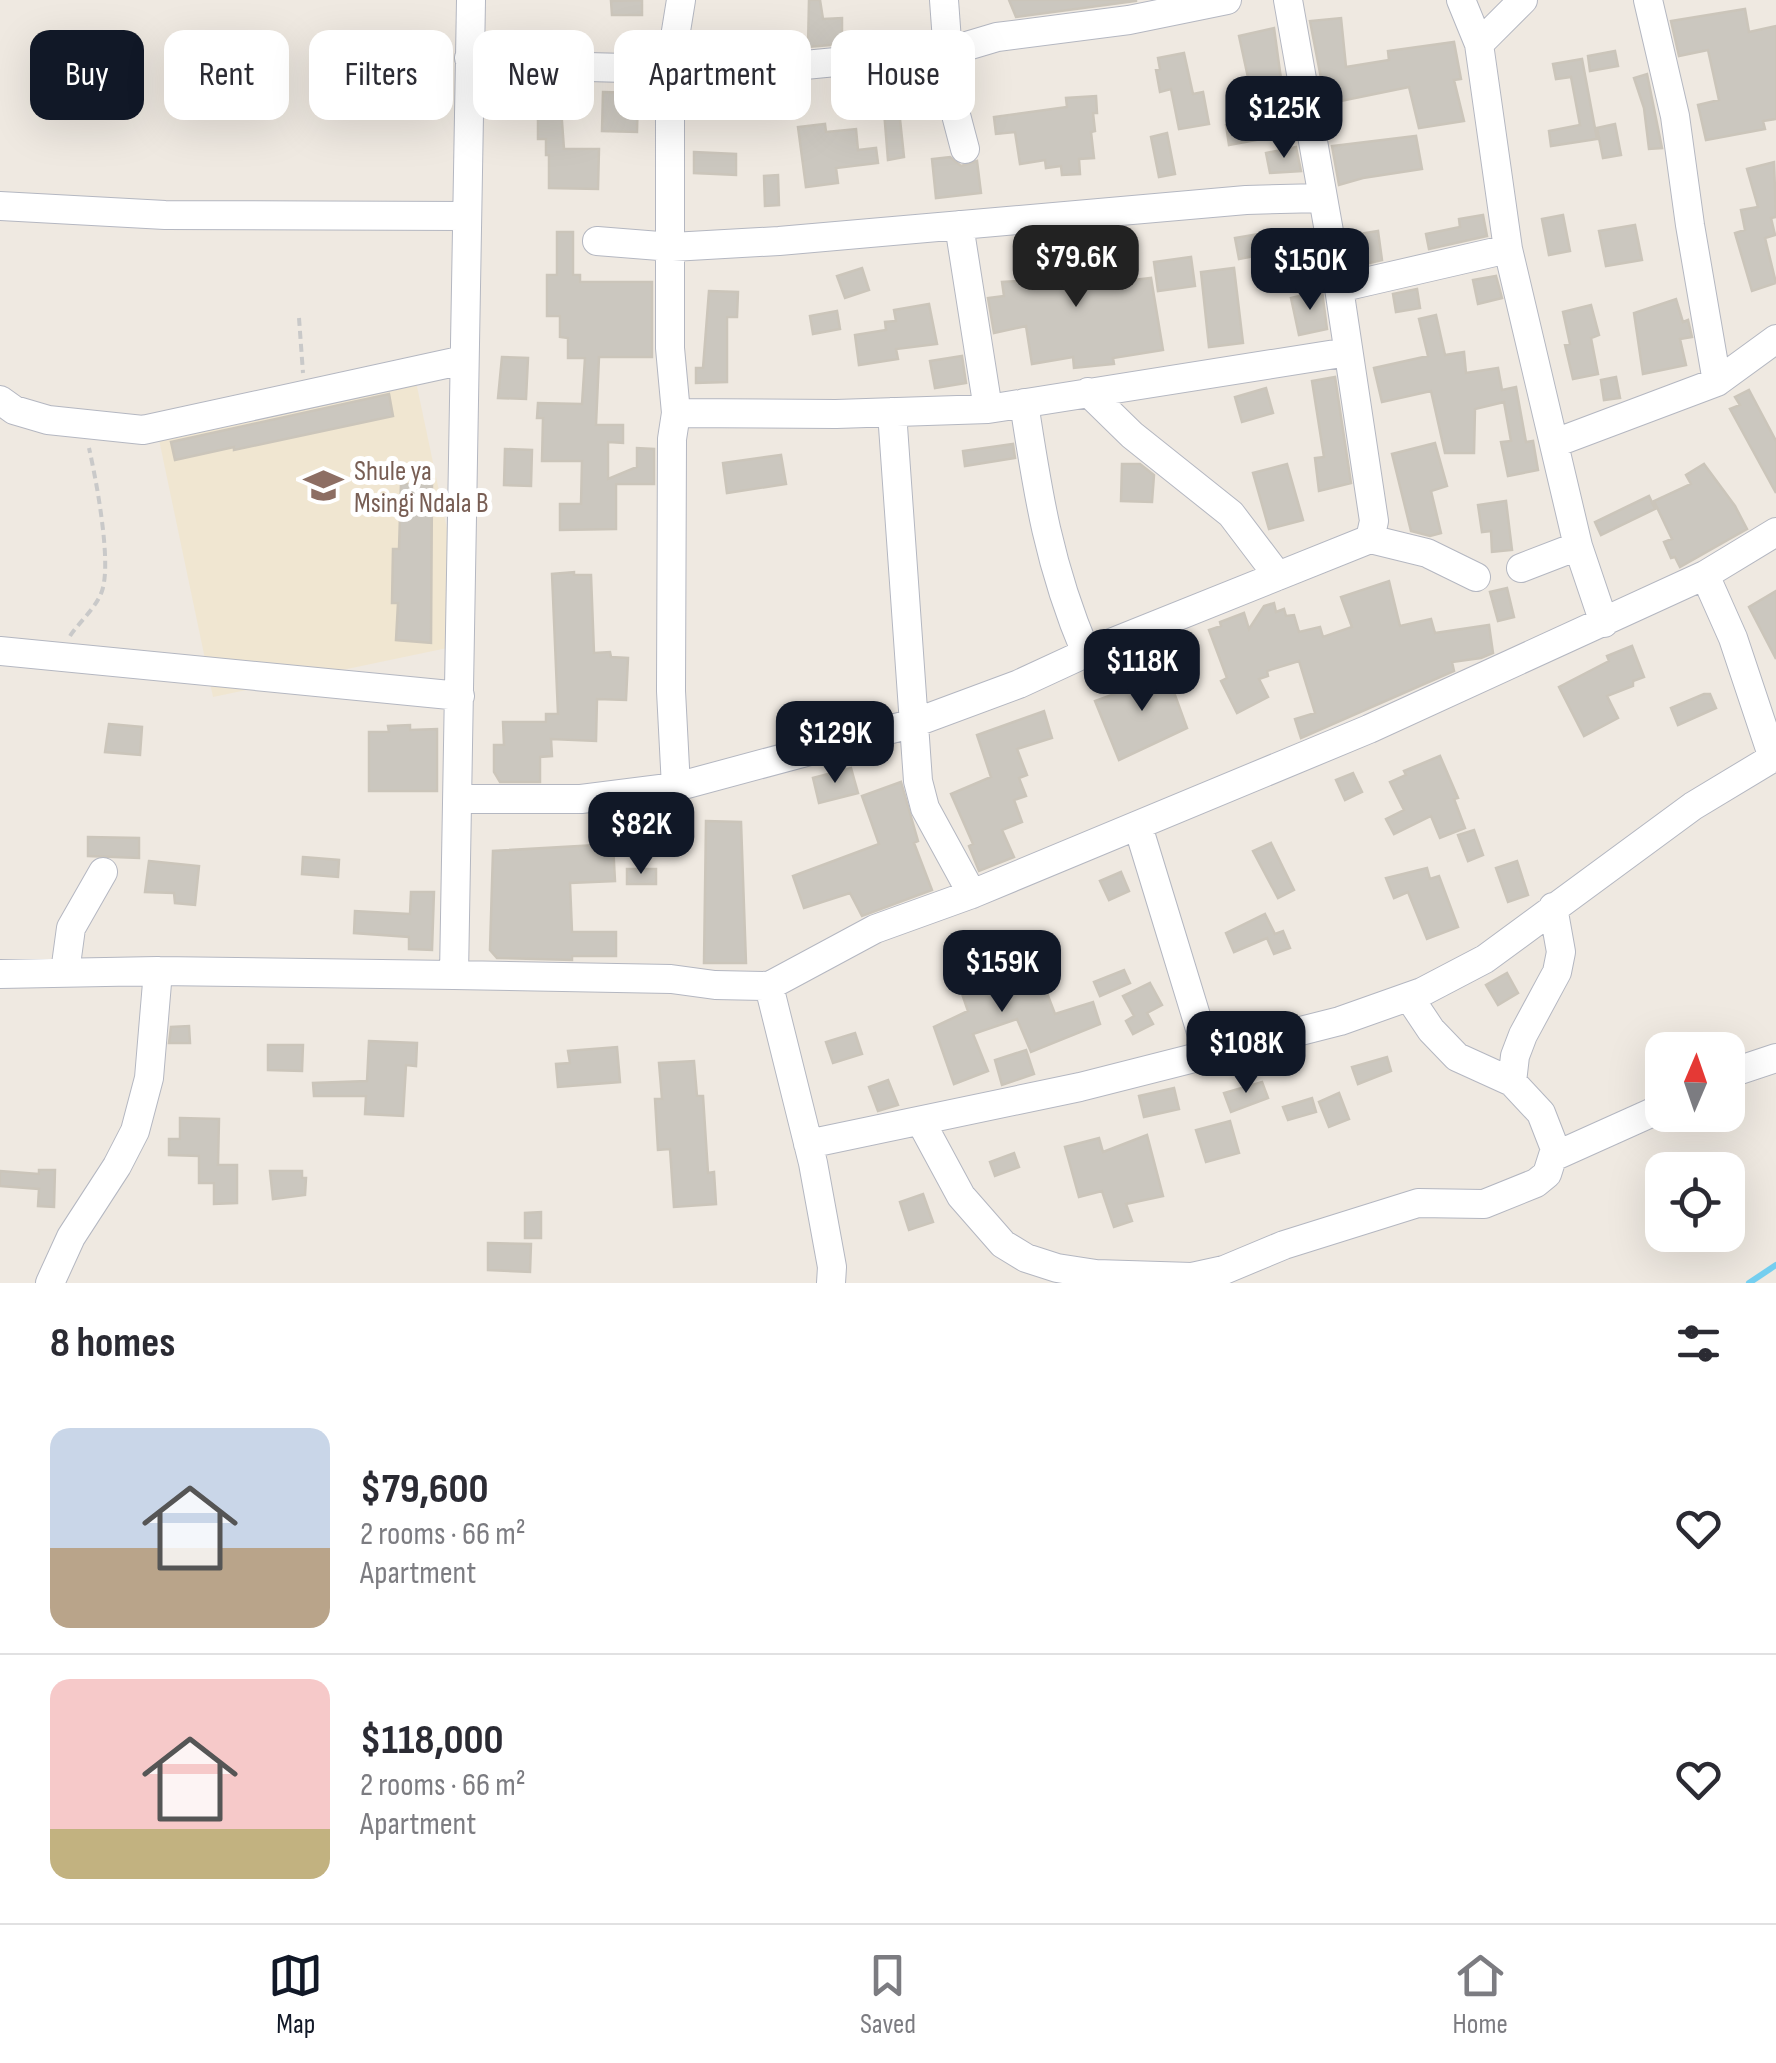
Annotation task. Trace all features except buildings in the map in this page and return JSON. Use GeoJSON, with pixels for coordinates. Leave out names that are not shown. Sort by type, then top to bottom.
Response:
{"type":"FeatureCollection","features":[{"type":"Feature","properties":{"kind":"street"},"geometry":{"type":"LineString","coordinates":[[454,974],[471,0]]}},
{"type":"Feature","properties":{"kind":"street"},"geometry":{"type":"LineString","coordinates":[[676,30],[680,0]]}},
{"type":"Feature","properties":{"kind":"street"},"geometry":{"type":"LineString","coordinates":[[944,0],[948,30]]}},
{"type":"Feature","properties":{"kind":"street"},"geometry":{"type":"LineString","coordinates":[[975,44],[1127,10],[1227,0]]}},
{"type":"Feature","properties":{"kind":"street"},"geometry":{"type":"LineString","coordinates":[[1288,0],[1339,288],[1374,522],[1370,539]]}},
{"type":"Feature","properties":{"kind":"street"},"geometry":{"type":"LineString","coordinates":[[1460,0],[1479,44],[1508,249],[1578,546],[1604,623]]}},
{"type":"Feature","properties":{"kind":"street"},"geometry":{"type":"LineString","coordinates":[[1479,44],[1523,0]]}},
{"type":"Feature","properties":{"kind":"street"},"geometry":{"type":"LineString","coordinates":[[1648,0],[1676,116],[1717,382]]}},
{"type":"Feature","properties":{"kind":"street"},"geometry":{"type":"LineString","coordinates":[[470,58],[549,66],[614,67]]}},
{"type":"Feature","properties":{"kind":"street"},"geometry":{"type":"LineString","coordinates":[[671,120],[670,348],[676,412],[672,439],[671,690],[676,787]]}},
{"type":"Feature","properties":{"kind":"street"},"geometry":{"type":"LineString","coordinates":[[957,120],[965,149]]}},
{"type":"Feature","properties":{"kind":"street"},"geometry":{"type":"LineString","coordinates":[[597,241],[672,247],[779,241],[1246,200],[1322,198]]}},
{"type":"Feature","properties":{"kind":"street"},"geometry":{"type":"LineString","coordinates":[[0,206],[165,215],[466,216]]}},
{"type":"Feature","properties":{"kind":"street"},"geometry":{"type":"LineString","coordinates":[[958,225],[988,409]]}},
{"type":"Feature","properties":{"kind":"street"},"geometry":{"type":"LineString","coordinates":[[1339,288],[1508,249]]}},
{"type":"Feature","properties":{"kind":"street"},"geometry":{"type":"LineString","coordinates":[[1556,443],[1717,382],[1776,339]]}},
{"type":"Feature","properties":{"kind":"street"},"geometry":{"type":"LineString","coordinates":[[676,412],[988,409],[1348,352]]}},
{"type":"Feature","properties":{"kind":"street"},"geometry":{"type":"LineString","coordinates":[[0,400],[35,417],[84,426],[143,430],[464,360]]}},
{"type":"Feature","properties":{"kind":"street"},"geometry":{"type":"LineString","coordinates":[[1088,392],[1132,435],[1231,514],[1278,576]]}},
{"type":"Feature","properties":{"kind":"street"},"geometry":{"type":"LineString","coordinates":[[1024,403],[1048,546],[1065,603],[1086,653]]}},
{"type":"Feature","properties":{"kind":"street"},"geometry":{"type":"LineString","coordinates":[[892,412],[916,772],[925,808],[972,894]]}},
{"type":"Feature","properties":{"kind":"street"},"geometry":{"type":"LineString","coordinates":[[0,974],[454,974],[671,979],[769,986],[875,929],[972,894],[1369,729],[1705,575],[1776,532]]}},
{"type":"Feature","properties":{"kind":"street"},"geometry":{"type":"LineString","coordinates":[[457,799],[581,799],[676,787],[914,724],[1370,539],[1427,553],[1476,577]]}},
{"type":"Feature","properties":{"kind":"street"},"geometry":{"type":"LineString","coordinates":[[1522,568],[1578,546]]}},
{"type":"Feature","properties":{"kind":"street"},"geometry":{"type":"LineString","coordinates":[[808,1144],[921,1122],[1340,1020],[1409,997],[1471,967],[1694,806],[1774,757],[1733,638],[1705,575]]}},
{"type":"Feature","properties":{"kind":"street"},"geometry":{"type":"LineString","coordinates":[[0,651],[460,696]]}},
{"type":"Feature","properties":{"kind":"street"},"geometry":{"type":"LineString","coordinates":[[1138,826],[1208,1055]]}},
{"type":"Feature","properties":{"kind":"street"},"geometry":{"type":"LineString","coordinates":[[65,972],[71,928],[103,872]]}},
{"type":"Feature","properties":{"kind":"street"},"geometry":{"type":"LineString","coordinates":[[1512,1082],[1524,1035],[1557,972],[1561,952],[1553,907]]}},
{"type":"Feature","properties":{"kind":"street"},"geometry":{"type":"LineString","coordinates":[[50,1283],[71,1237],[135,1131],[149,1078],[158,971]]}},
{"type":"Feature","properties":{"kind":"street"},"geometry":{"type":"LineString","coordinates":[[769,986],[808,1144],[832,1267],[831,1283]]}},
{"type":"Feature","properties":{"kind":"street"},"geometry":{"type":"LineString","coordinates":[[921,1122],[962,1196],[1003,1244],[1026,1258],[1096,1274],[1192,1276],[1224,1270],[1284,1245],[1418,1203],[1484,1204],[1536,1183],[1547,1174],[1555,1149],[1541,1113],[1512,1082],[1457,1056],[1431,1030],[1409,997]]}},
{"type":"Feature","properties":{"kind":"street"},"geometry":{"type":"LineString","coordinates":[[1745,1068],[1776,1058]]}},
{"type":"Feature","properties":{"kind":"street"},"geometry":{"type":"LineString","coordinates":[[1552,1157],[1645,1116]]}},
{"type":"Feature","properties":{"kind":"path"},"geometry":{"type":"LineString","coordinates":[[299,318],[304,397]]}},
{"type":"Feature","properties":{"kind":"path"},"geometry":{"type":"LineString","coordinates":[[64,655],[71,635],[97,601],[105,576],[100,506],[84,426]]}},
{"type":"Feature","properties":{"kind":"shaded area"},"geometry":{"type":"Polygon","coordinates":[[[415,377],[471,643],[213,697],[157,430],[415,377]]]}},
{"type":"Feature","properties":{"kind":"waterway"},"geometry":{"type":"LineString","coordinates":[[1749,1283],[1776,1265]]}},
{"type":"Feature","properties":{"kind":"place","name":"Shule ya Msingi Ndala B"},"geometry":{"type":"Point","coordinates":[324,486]}}]}
